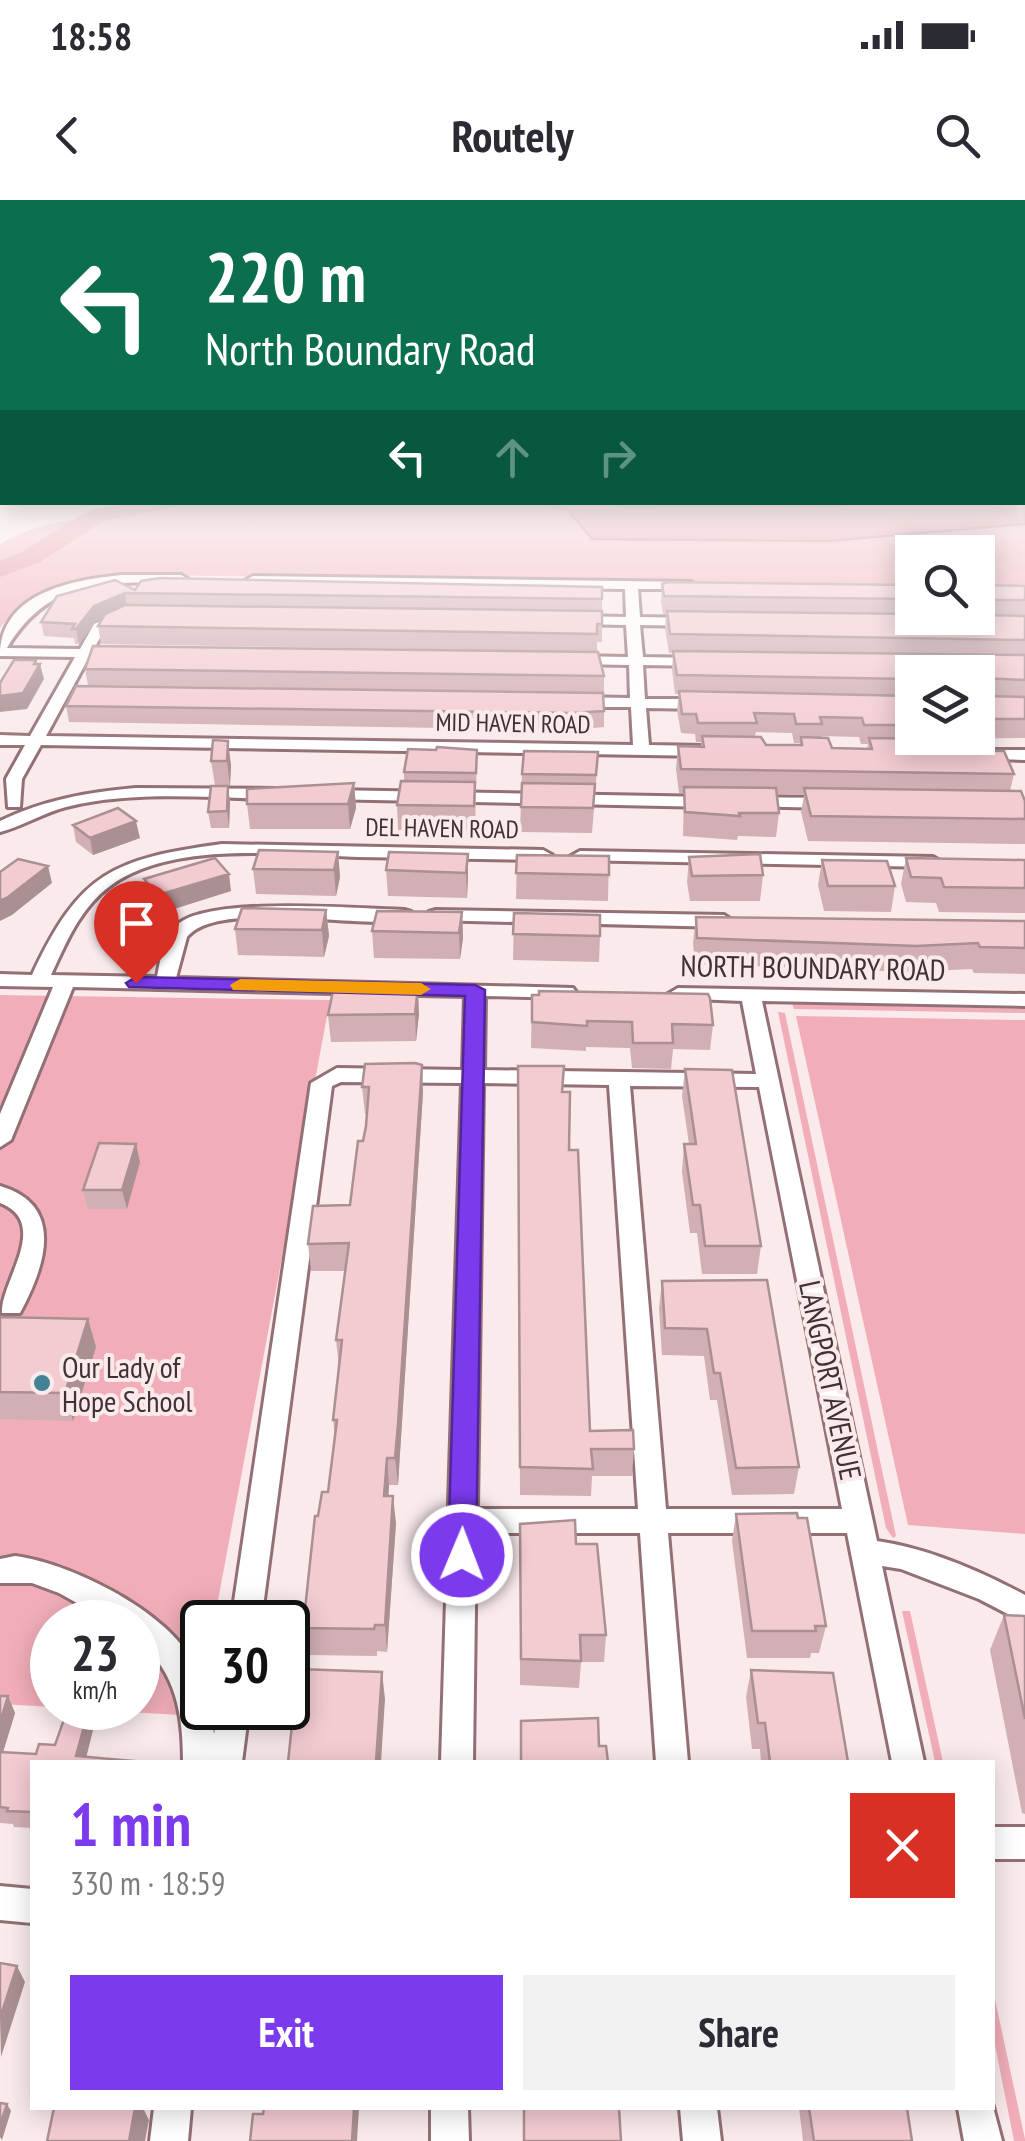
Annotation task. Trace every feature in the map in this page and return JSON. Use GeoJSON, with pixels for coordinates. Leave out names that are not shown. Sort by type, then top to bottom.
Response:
{"type":"FeatureCollection","features":[{"type":"Feature","properties":{"kind":"street"},"geometry":{"type":"LineString","coordinates":[[0,649],[26,610],[59,592],[108,581],[203,579]]}},
{"type":"Feature","properties":{"kind":"street"},"geometry":{"type":"LineString","coordinates":[[242,580],[703,586]]}},
{"type":"Feature","properties":{"kind":"street"},"geometry":{"type":"LineString","coordinates":[[630,586],[641,750]]}},
{"type":"Feature","properties":{"kind":"street"},"geometry":{"type":"LineString","coordinates":[[0,828],[13,807],[14,779],[104,623],[136,614]]}},
{"type":"Feature","properties":{"kind":"street"},"geometry":{"type":"LineString","coordinates":[[556,620],[707,622]]}},
{"type":"Feature","properties":{"kind":"street"},"geometry":{"type":"LineString","coordinates":[[0,649],[108,653]]}},
{"type":"Feature","properties":{"kind":"street"},"geometry":{"type":"LineString","coordinates":[[558,660],[712,662]]}},
{"type":"Feature","properties":{"kind":"street"},"geometry":{"type":"LineString","coordinates":[[62,694],[81,694]]}},
{"type":"Feature","properties":{"kind":"street"},"geometry":{"type":"LineString","coordinates":[[562,702],[728,704]]}},
{"type":"Feature","properties":{"kind":"street","name":"MID HAVEN ROAD"},"geometry":{"type":"LineString","coordinates":[[0,740],[727,751]]}},
{"type":"Feature","properties":{"kind":"street"},"geometry":{"type":"LineString","coordinates":[[995,754],[1025,755]]}},
{"type":"Feature","properties":{"kind":"street"},"geometry":{"type":"LineString","coordinates":[[13,807],[114,794],[854,804]]}},
{"type":"Feature","properties":{"kind":"street","name":"DEL HAVEN ROAD"},"geometry":{"type":"LineString","coordinates":[[39,981],[63,926],[90,890],[142,865],[204,852],[946,862]]}},
{"type":"Feature","properties":{"kind":"street"},"geometry":{"type":"LineString","coordinates":[[165,984],[183,928],[239,914],[748,922]]}},
{"type":"Feature","properties":{"kind":"street"},"geometry":{"type":"LineString","coordinates":[[0,980],[583,992]]}},
{"type":"Feature","properties":{"kind":"street"},"geometry":{"type":"LineString","coordinates":[[0,1140],[65,982]]}},
{"type":"Feature","properties":{"kind":"street"},"geometry":{"type":"LineString","coordinates":[[457,1760],[475,990]]}},
{"type":"Feature","properties":{"kind":"street","name":"NORTH BOUNDARY ROAD"},"geometry":{"type":"LineString","coordinates":[[656,994],[1025,1000]]}},
{"type":"Feature","properties":{"kind":"street","name":"LANGPORT AVENUE"},"geometry":{"type":"LineString","coordinates":[[750,998],[908,1760]]}},
{"type":"Feature","properties":{"kind":"street"},"geometry":{"type":"LineString","coordinates":[[249,1600],[322,1083],[338,1075],[768,1080]]}},
{"type":"Feature","properties":{"kind":"street"},"geometry":{"type":"LineString","coordinates":[[619,1079],[672,1760]]}},
{"type":"Feature","properties":{"kind":"street"},"geometry":{"type":"LineString","coordinates":[[0,1194],[15,1197],[32,1216],[35,1237],[11,1307]]}},
{"type":"Feature","properties":{"kind":"street"},"geometry":{"type":"LineString","coordinates":[[463,1520],[860,1521]]}},
{"type":"Feature","properties":{"kind":"street"},"geometry":{"type":"LineString","coordinates":[[866,1552],[902,1557],[989,1590],[1025,1610]]}},
{"type":"Feature","properties":{"kind":"street"},"geometry":{"type":"LineString","coordinates":[[0,1571],[11,1567],[80,1588],[99,1600]]}},
{"type":"Feature","properties":{"kind":"street"},"geometry":{"type":"LineString","coordinates":[[160,1639],[191,1692],[202,1730],[199,1760]]}},
{"type":"Feature","properties":{"kind":"street"},"geometry":{"type":"LineString","coordinates":[[226,1760],[231,1730]]}},
{"type":"Feature","properties":{"kind":"street"},"geometry":{"type":"LineString","coordinates":[[995,1843],[1025,1843]]}},
{"type":"Feature","properties":{"kind":"street"},"geometry":{"type":"LineString","coordinates":[[0,1903],[30,1906]]}},
{"type":"Feature","properties":{"kind":"street"},"geometry":{"type":"LineString","coordinates":[[169,2141],[173,2110]]}},
{"type":"Feature","properties":{"kind":"street"},"geometry":{"type":"LineString","coordinates":[[450,2110],[450,2141]]}},
{"type":"Feature","properties":{"kind":"street"},"geometry":{"type":"LineString","coordinates":[[699,2110],[702,2141]]}},
{"type":"Feature","properties":{"kind":"street"},"geometry":{"type":"LineString","coordinates":[[976,2110],[983,2141]]}},
{"type":"Feature","properties":{"kind":"shaded area"},"geometry":{"type":"Polygon","coordinates":[[[0,574],[895,574],[895,585],[149,575],[68,588],[31,602],[0,628],[0,574]]]}},
{"type":"Feature","properties":{"kind":"shaded area"},"geometry":{"type":"Polygon","coordinates":[[[995,574],[1025,574],[1025,586],[995,586],[995,574]]]}},
{"type":"Feature","properties":{"kind":"shaded area"},"geometry":{"type":"Polygon","coordinates":[[[0,995],[330,1000],[218,1600],[180,1600],[180,1715],[160,1714],[160,1600],[30,1600],[30,1706],[0,1704],[0,995]]]}},
{"type":"Feature","properties":{"kind":"shaded area"},"geometry":{"type":"Polygon","coordinates":[[[792,1004],[1025,1009],[1025,1013],[794,1009],[792,1004]]]}},
{"type":"Feature","properties":{"kind":"shaded area"},"geometry":{"type":"Polygon","coordinates":[[[778,1012],[785,1013],[896,1536],[893,1538],[886,1528],[778,1012]]]}},
{"type":"Feature","properties":{"kind":"shaded area"},"geometry":{"type":"Polygon","coordinates":[[[796,1016],[1025,1020],[1025,1534],[908,1525],[796,1016]]]}},
{"type":"Feature","properties":{"kind":"shaded area"},"geometry":{"type":"Polygon","coordinates":[[[902,1611],[910,1611],[943,1760],[935,1760],[902,1611]]]}},
{"type":"Feature","properties":{"kind":"shaded area"},"geometry":{"type":"Polygon","coordinates":[[[995,1999],[1025,2141],[1014,2141],[995,2045],[995,1999]]]}},
{"type":"Feature","properties":{"kind":"building"},"geometry":{"type":"Polygon","coordinates":[[[160,578],[602,587],[602,599],[125,593],[94,606],[76,629],[72,629],[75,624],[41,622],[57,596],[115,580],[135,590],[141,581],[160,578]]]}},
{"type":"Feature","properties":{"kind":"building"},"geometry":{"type":"Polygon","coordinates":[[[662,584],[895,585],[895,599],[664,596],[662,584]]]}},
{"type":"Feature","properties":{"kind":"building"},"geometry":{"type":"Polygon","coordinates":[[[995,585],[1025,586],[1025,600],[995,600],[995,585]]]}},
{"type":"Feature","properties":{"kind":"building"},"geometry":{"type":"Polygon","coordinates":[[[125,605],[602,611],[602,624],[597,624],[597,634],[98,626],[105,614],[125,605]]]}},
{"type":"Feature","properties":{"kind":"building"},"geometry":{"type":"Polygon","coordinates":[[[667,611],[895,614],[895,635],[995,635],[995,615],[1025,616],[1025,640],[670,634],[667,611]]]}},
{"type":"Feature","properties":{"kind":"building"},"geometry":{"type":"Polygon","coordinates":[[[93,646],[598,652],[604,676],[85,669],[93,646]]]}},
{"type":"Feature","properties":{"kind":"building"},"geometry":{"type":"Polygon","coordinates":[[[673,651],[1025,655],[1025,680],[995,679],[995,655],[895,655],[895,679],[677,675],[673,651]]]}},
{"type":"Feature","properties":{"kind":"building"},"geometry":{"type":"Polygon","coordinates":[[[14,660],[36,660],[34,664],[40,664],[23,693],[0,696],[0,683],[14,660]]]}},
{"type":"Feature","properties":{"kind":"building"},"geometry":{"type":"Polygon","coordinates":[[[76,686],[603,693],[604,711],[66,706],[76,686]]]}},
{"type":"Feature","properties":{"kind":"building"},"geometry":{"type":"Polygon","coordinates":[[[679,691],[895,696],[895,725],[864,725],[862,718],[820,717],[822,724],[796,724],[794,714],[754,713],[757,723],[698,723],[696,714],[682,714],[679,691]]]}},
{"type":"Feature","properties":{"kind":"building"},"geometry":{"type":"Polygon","coordinates":[[[995,696],[1025,697],[1025,719],[995,719],[995,696]]]}},
{"type":"Feature","properties":{"kind":"building"},"geometry":{"type":"Polygon","coordinates":[[[702,736],[761,737],[766,745],[802,745],[801,737],[828,738],[832,748],[872,749],[869,738],[895,738],[895,755],[995,755],[995,751],[1004,751],[1014,774],[681,769],[678,746],[704,747],[702,736]]]}},
{"type":"Feature","properties":{"kind":"building"},"geometry":{"type":"Polygon","coordinates":[[[213,740],[228,741],[227,761],[211,761],[213,740]]]}},
{"type":"Feature","properties":{"kind":"building"},"geometry":{"type":"Polygon","coordinates":[[[408,749],[477,750],[476,773],[404,772],[408,749]]]}},
{"type":"Feature","properties":{"kind":"building"},"geometry":{"type":"Polygon","coordinates":[[[524,751],[598,752],[596,775],[522,774],[524,751]]]}},
{"type":"Feature","properties":{"kind":"building"},"geometry":{"type":"Polygon","coordinates":[[[401,781],[475,782],[474,806],[397,805],[401,781]]]}},
{"type":"Feature","properties":{"kind":"building"},"geometry":{"type":"Polygon","coordinates":[[[354,783],[348,804],[247,804],[247,789],[354,783]]]}},
{"type":"Feature","properties":{"kind":"building"},"geometry":{"type":"Polygon","coordinates":[[[522,783],[595,784],[593,808],[521,807],[522,783]]]}},
{"type":"Feature","properties":{"kind":"building"},"geometry":{"type":"Polygon","coordinates":[[[211,786],[228,786],[227,811],[208,812],[211,786]]]}},
{"type":"Feature","properties":{"kind":"building"},"geometry":{"type":"Polygon","coordinates":[[[684,787],[776,788],[779,813],[739,813],[740,816],[685,812],[684,787]]]}},
{"type":"Feature","properties":{"kind":"building"},"geometry":{"type":"Polygon","coordinates":[[[804,788],[1021,791],[1025,819],[811,816],[804,788]]]}},
{"type":"Feature","properties":{"kind":"building"},"geometry":{"type":"Polygon","coordinates":[[[118,808],[136,821],[90,838],[73,825],[118,808]]]}},
{"type":"Feature","properties":{"kind":"building"},"geometry":{"type":"Polygon","coordinates":[[[259,850],[338,852],[334,870],[253,869],[259,850]]]}},
{"type":"Feature","properties":{"kind":"building"},"geometry":{"type":"Polygon","coordinates":[[[389,852],[468,854],[466,873],[386,870],[389,852]]]}},
{"type":"Feature","properties":{"kind":"building"},"geometry":{"type":"Polygon","coordinates":[[[760,854],[763,875],[692,876],[689,857],[760,854]]]}},
{"type":"Feature","properties":{"kind":"building"},"geometry":{"type":"Polygon","coordinates":[[[517,855],[609,856],[609,875],[516,873],[517,855]]]}},
{"type":"Feature","properties":{"kind":"building"},"geometry":{"type":"Polygon","coordinates":[[[215,858],[229,874],[158,895],[144,879],[215,858]]]}},
{"type":"Feature","properties":{"kind":"building"},"geometry":{"type":"Polygon","coordinates":[[[906,858],[1025,860],[1025,888],[944,887],[941,878],[911,877],[906,858]]]}},
{"type":"Feature","properties":{"kind":"building"},"geometry":{"type":"Polygon","coordinates":[[[18,859],[48,866],[0,901],[0,872],[18,859]]]}},
{"type":"Feature","properties":{"kind":"building"},"geometry":{"type":"Polygon","coordinates":[[[822,860],[887,861],[895,886],[828,886],[822,860]]]}},
{"type":"Feature","properties":{"kind":"building"},"geometry":{"type":"Polygon","coordinates":[[[117,902],[153,902],[143,930],[135,930],[132,936],[104,935],[117,902]]]}},
{"type":"Feature","properties":{"kind":"building"},"geometry":{"type":"Polygon","coordinates":[[[242,908],[326,910],[322,930],[235,929],[242,908]]]}},
{"type":"Feature","properties":{"kind":"building"},"geometry":{"type":"Polygon","coordinates":[[[377,911],[462,912],[459,933],[372,931],[377,911]]]}},
{"type":"Feature","properties":{"kind":"building"},"geometry":{"type":"Polygon","coordinates":[[[514,913],[600,915],[600,936],[513,934],[514,913]]]}},
{"type":"Feature","properties":{"kind":"building"},"geometry":{"type":"Polygon","coordinates":[[[696,917],[1025,921],[1025,948],[980,947],[978,943],[916,946],[697,938],[696,917]]]}},
{"type":"Feature","properties":{"kind":"building"},"geometry":{"type":"Polygon","coordinates":[[[334,986],[418,987],[415,1014],[328,1015],[334,986]]]}},
{"type":"Feature","properties":{"kind":"building"},"geometry":{"type":"Polygon","coordinates":[[[539,991],[708,994],[713,1025],[672,1024],[673,1043],[633,1043],[632,1022],[587,1021],[587,1026],[532,1022],[532,995],[539,995],[539,991]]]}},
{"type":"Feature","properties":{"kind":"building"},"geometry":{"type":"Polygon","coordinates":[[[365,1064],[422,1065],[398,1424],[395,1458],[387,1458],[384,1496],[393,1496],[385,1625],[375,1625],[374,1629],[310,1628],[310,1600],[306,1600],[315,1516],[322,1492],[328,1492],[337,1420],[333,1420],[342,1340],[336,1340],[349,1243],[308,1244],[313,1206],[350,1205],[358,1141],[363,1141],[366,1126],[369,1087],[362,1087],[365,1064]]]}},
{"type":"Feature","properties":{"kind":"building"},"geometry":{"type":"Polygon","coordinates":[[[518,1066],[564,1066],[562,1092],[570,1092],[569,1150],[578,1150],[590,1431],[633,1430],[634,1449],[591,1449],[593,1469],[520,1467],[518,1066]]]}},
{"type":"Feature","properties":{"kind":"building"},"geometry":{"type":"Polygon","coordinates":[[[685,1069],[732,1070],[761,1246],[705,1246],[700,1205],[693,1205],[684,1144],[696,1144],[685,1069]]]}},
{"type":"Feature","properties":{"kind":"building"},"geometry":{"type":"Polygon","coordinates":[[[99,1143],[136,1144],[122,1190],[83,1190],[99,1143]]]}},
{"type":"Feature","properties":{"kind":"building"},"geometry":{"type":"Polygon","coordinates":[[[767,1280],[799,1467],[736,1468],[720,1373],[714,1373],[707,1329],[665,1328],[662,1281],[767,1280]]]}},
{"type":"Feature","properties":{"kind":"building"},"geometry":{"type":"Polygon","coordinates":[[[0,1317],[88,1319],[65,1393],[0,1392],[0,1317]]]}},
{"type":"Feature","properties":{"kind":"building"},"geometry":{"type":"Polygon","coordinates":[[[797,1513],[798,1518],[807,1518],[826,1626],[815,1626],[816,1631],[752,1631],[736,1514],[797,1513]]]}},
{"type":"Feature","properties":{"kind":"building"},"geometry":{"type":"Polygon","coordinates":[[[575,1520],[576,1544],[597,1544],[606,1635],[580,1635],[581,1661],[521,1659],[520,1524],[575,1520]]]}},
{"type":"Feature","properties":{"kind":"building"},"geometry":{"type":"Polygon","coordinates":[[[1004,1615],[1025,1616],[1025,1719],[1004,1615]]]}},
{"type":"Feature","properties":{"kind":"building"},"geometry":{"type":"Polygon","coordinates":[[[310,1669],[382,1672],[376,1760],[288,1760],[291,1730],[310,1730],[310,1669]]]}},
{"type":"Feature","properties":{"kind":"building"},"geometry":{"type":"Polygon","coordinates":[[[751,1670],[833,1673],[848,1760],[770,1760],[765,1723],[758,1723],[751,1670]]]}},
{"type":"Feature","properties":{"kind":"building"},"geometry":{"type":"Polygon","coordinates":[[[0,1696],[8,1696],[0,1723],[0,1696]]]}},
{"type":"Feature","properties":{"kind":"building"},"geometry":{"type":"Polygon","coordinates":[[[598,1718],[599,1746],[606,1746],[608,1760],[521,1760],[521,1721],[598,1718]]]}},
{"type":"Feature","properties":{"kind":"building"},"geometry":{"type":"Polygon","coordinates":[[[60,1730],[83,1730],[76,1756],[122,1760],[30,1760],[30,1812],[7,1811],[8,1808],[0,1807],[0,1752],[36,1754],[39,1744],[55,1745],[60,1730]]]}},
{"type":"Feature","properties":{"kind":"building"},"geometry":{"type":"Polygon","coordinates":[[[0,1963],[17,1966],[0,2018],[0,1963]]]}},
{"type":"Feature","properties":{"kind":"building"},"geometry":{"type":"Polygon","coordinates":[[[0,2103],[7,2104],[0,2125],[0,2103]]]}},
{"type":"Feature","properties":{"kind":"building"},"geometry":{"type":"Polygon","coordinates":[[[54,2110],[135,2110],[129,2141],[47,2141],[54,2110]]]}},
{"type":"Feature","properties":{"kind":"building"},"geometry":{"type":"Polygon","coordinates":[[[264,2110],[354,2110],[352,2141],[250,2141],[253,2114],[263,2114],[264,2110]]]}},
{"type":"Feature","properties":{"kind":"building"},"geometry":{"type":"Polygon","coordinates":[[[524,2110],[619,2110],[621,2141],[524,2141],[524,2110]]]}},
{"type":"Feature","properties":{"kind":"building"},"geometry":{"type":"Polygon","coordinates":[[[809,2110],[907,2110],[912,2141],[814,2141],[809,2110]]]}},
{"type":"Feature","properties":{"kind":"slow traffic"},"geometry":{"type":"LineString","coordinates":[[240,985],[421,989]]}},
{"type":"Feature","properties":{"kind":"place","name":"Our Lady of Hope School"},"geometry":{"type":"Point","coordinates":[42,1383]}},
{"type":"Feature","properties":{"kind":"route"},"geometry":{"type":"LineString","coordinates":[[136,983],[475,990],[462,1555]]}}]}
